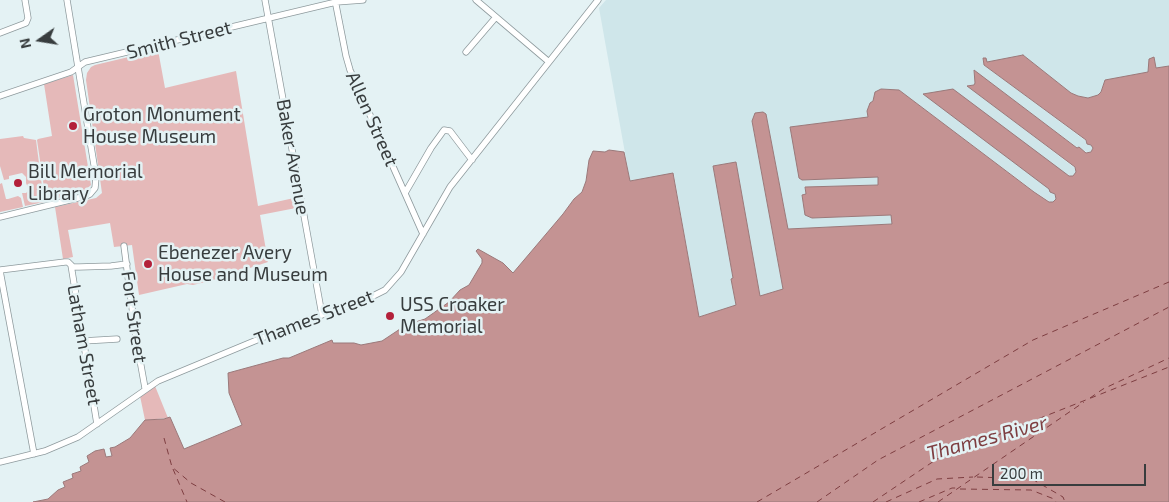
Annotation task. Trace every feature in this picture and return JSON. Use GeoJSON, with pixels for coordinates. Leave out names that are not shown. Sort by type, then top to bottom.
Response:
{"type":"FeatureCollection","features":[{"type":"Feature","properties":{"kind":"street"},"geometry":{"type":"LineString","coordinates":[[0,33],[26,23],[28,18],[25,0]]}},
{"type":"Feature","properties":{"kind":"street"},"geometry":{"type":"LineString","coordinates":[[0,217],[86,196],[95,188],[96,177],[67,0]]}},
{"type":"Feature","properties":{"kind":"street","name":"Baker Avenue"},"geometry":{"type":"LineString","coordinates":[[265,0],[322,315]]}},
{"type":"Feature","properties":{"kind":"street","name":"Smith Street"},"geometry":{"type":"LineString","coordinates":[[0,96],[71,72],[85,62],[336,1],[363,0]]}},
{"type":"Feature","properties":{"kind":"street"},"geometry":{"type":"LineString","coordinates":[[476,0],[549,62]]}},
{"type":"Feature","properties":{"kind":"street","name":"Thames Street"},"geometry":{"type":"LineString","coordinates":[[0,462],[34,454],[66,443],[97,424],[158,380],[279,330],[371,297],[389,287],[397,278],[450,187],[598,0]]}},
{"type":"Feature","properties":{"kind":"street","name":"Allen Street"},"geometry":{"type":"LineString","coordinates":[[336,1],[350,70],[423,234]]}},
{"type":"Feature","properties":{"kind":"street"},"geometry":{"type":"LineString","coordinates":[[466,52],[496,17]]}},
{"type":"Feature","properties":{"kind":"street"},"geometry":{"type":"LineString","coordinates":[[404,193],[444,130],[450,131],[472,160]]}},
{"type":"Feature","properties":{"kind":"street","name":"Fort Street"},"geometry":{"type":"LineString","coordinates":[[124,246],[136,338],[145,388]]}},
{"type":"Feature","properties":{"kind":"street"},"geometry":{"type":"LineString","coordinates":[[34,454],[0,270],[64,262],[79,267],[127,264]]}},
{"type":"Feature","properties":{"kind":"street","name":"Latham Street"},"geometry":{"type":"LineString","coordinates":[[71,265],[97,424]]}},
{"type":"Feature","properties":{"kind":"street"},"geometry":{"type":"LineString","coordinates":[[83,341],[117,339]]}},
{"type":"Feature","properties":{"kind":"shaded area"},"geometry":{"type":"Polygon","coordinates":[[[606,0],[1169,0],[1169,66],[1156,68],[1153,57],[1149,59],[1149,72],[1105,80],[1101,92],[1088,98],[1071,93],[1023,55],[987,63],[983,59],[984,65],[1092,146],[1092,150],[1089,153],[1078,148],[974,71],[976,83],[968,86],[1076,169],[1075,175],[1067,174],[1049,189],[1056,196],[1055,201],[1052,203],[899,90],[881,89],[872,102],[868,117],[790,127],[803,180],[878,176],[879,185],[805,187],[806,194],[802,195],[806,215],[813,218],[892,215],[892,224],[788,229],[766,114],[752,122],[783,289],[760,297],[736,162],[713,166],[736,305],[699,317],[674,174],[630,181],[599,8],[606,0]]]}},
{"type":"Feature","properties":{"kind":"shaded area"},"geometry":{"type":"Polygon","coordinates":[[[158,50],[165,88],[236,71],[258,206],[294,198],[296,208],[260,215],[268,262],[213,280],[139,295],[132,245],[114,247],[110,223],[68,230],[73,257],[63,259],[55,207],[96,198],[102,193],[86,80],[87,73],[95,65],[158,50]]]}},
{"type":"Feature","properties":{"kind":"shaded area"},"geometry":{"type":"Polygon","coordinates":[[[73,75],[91,185],[83,192],[46,201],[37,140],[52,136],[44,84],[73,75]]]}},
{"type":"Feature","properties":{"kind":"shaded area"},"geometry":{"type":"Polygon","coordinates":[[[23,136],[24,138],[36,140],[44,202],[25,206],[22,193],[26,193],[29,190],[26,177],[22,173],[9,176],[9,179],[4,180],[0,166],[0,139],[23,136]]]}},
{"type":"Feature","properties":{"kind":"shaded area"},"geometry":{"type":"Polygon","coordinates":[[[2,183],[6,199],[18,196],[21,198],[23,207],[0,212],[0,184],[2,183]]]}},
{"type":"Feature","properties":{"kind":"shaded area"},"geometry":{"type":"Polygon","coordinates":[[[155,386],[168,418],[145,420],[140,396],[155,386]]]}},
{"type":"Feature","properties":{"kind":"water","name":"Thames River"},"geometry":{"type":"Polygon","coordinates":[[[1023,55],[1071,93],[1088,98],[1101,92],[1105,80],[1148,72],[1149,59],[1154,57],[1156,68],[1169,66],[1169,502],[33,502],[48,499],[58,490],[65,487],[63,482],[73,478],[72,474],[81,471],[80,467],[89,462],[87,456],[95,451],[104,449],[106,457],[112,456],[110,448],[130,438],[145,420],[170,417],[184,449],[242,425],[229,393],[228,373],[289,358],[332,340],[333,343],[361,345],[382,341],[406,325],[425,319],[449,302],[460,290],[469,285],[482,263],[482,259],[476,251],[478,249],[503,263],[513,273],[574,199],[582,192],[586,181],[589,160],[593,151],[605,152],[609,150],[624,152],[630,181],[673,173],[699,317],[736,305],[713,166],[736,162],[760,296],[783,289],[752,121],[755,113],[763,112],[766,114],[788,229],[892,224],[891,215],[812,218],[805,215],[802,195],[806,194],[805,187],[878,185],[878,177],[802,180],[799,178],[790,127],[868,117],[867,111],[870,103],[873,101],[875,92],[881,89],[899,90],[1034,192],[1049,202],[1053,202],[1056,199],[1055,194],[1050,192],[1049,189],[923,94],[953,89],[1069,176],[1073,176],[1076,172],[1075,167],[967,86],[974,85],[975,83],[974,70],[1077,148],[1079,147],[1086,153],[1091,152],[1093,148],[1087,144],[1086,140],[984,65],[983,58],[986,58],[987,62],[1023,55]]]}},
{"type":"Feature","properties":{"kind":"ferry route"},"geometry":{"type":"LineString","coordinates":[[757,502],[1033,340],[1169,282]]}},
{"type":"Feature","properties":{"kind":"ferry route"},"geometry":{"type":"LineString","coordinates":[[817,502],[878,460],[1169,307]]}},
{"type":"Feature","properties":{"kind":"ferry route"},"geometry":{"type":"LineString","coordinates":[[1090,398],[1103,389],[1169,358]]}},
{"type":"Feature","properties":{"kind":"ferry route"},"geometry":{"type":"LineString","coordinates":[[873,502],[937,459],[1169,367]]}},
{"type":"Feature","properties":{"kind":"ferry route"},"geometry":{"type":"LineString","coordinates":[[938,502],[1084,402]]}},
{"type":"Feature","properties":{"kind":"ferry route"},"geometry":{"type":"LineString","coordinates":[[164,438],[172,467],[191,483],[225,502]]}},
{"type":"Feature","properties":{"kind":"ferry route"},"geometry":{"type":"LineString","coordinates":[[173,469],[187,502]]}},
{"type":"Feature","properties":{"kind":"ferry route"},"geometry":{"type":"LineString","coordinates":[[886,502],[937,479],[973,477]]}},
{"type":"Feature","properties":{"kind":"ferry route"},"geometry":{"type":"LineString","coordinates":[[977,477],[1032,479],[1063,497],[1065,502]]}},
{"type":"Feature","properties":{"kind":"ferry route"},"geometry":{"type":"LineString","coordinates":[[919,502],[956,488]]}},
{"type":"Feature","properties":{"kind":"ferry route"},"geometry":{"type":"LineString","coordinates":[[960,489],[1031,490],[1054,499],[1056,502]]}},
{"type":"Feature","properties":{"kind":"place","name":"Groton Monument House Museum"},"geometry":{"type":"Point","coordinates":[73,126]}},
{"type":"Feature","properties":{"kind":"place","name":"Bill Memorial Library"},"geometry":{"type":"Point","coordinates":[18,183]}},
{"type":"Feature","properties":{"kind":"place","name":"Ebenezer Avery House and Museum"},"geometry":{"type":"Point","coordinates":[148,264]}},
{"type":"Feature","properties":{"kind":"place","name":"USS Croaker Memorial"},"geometry":{"type":"Point","coordinates":[390,316]}}]}
